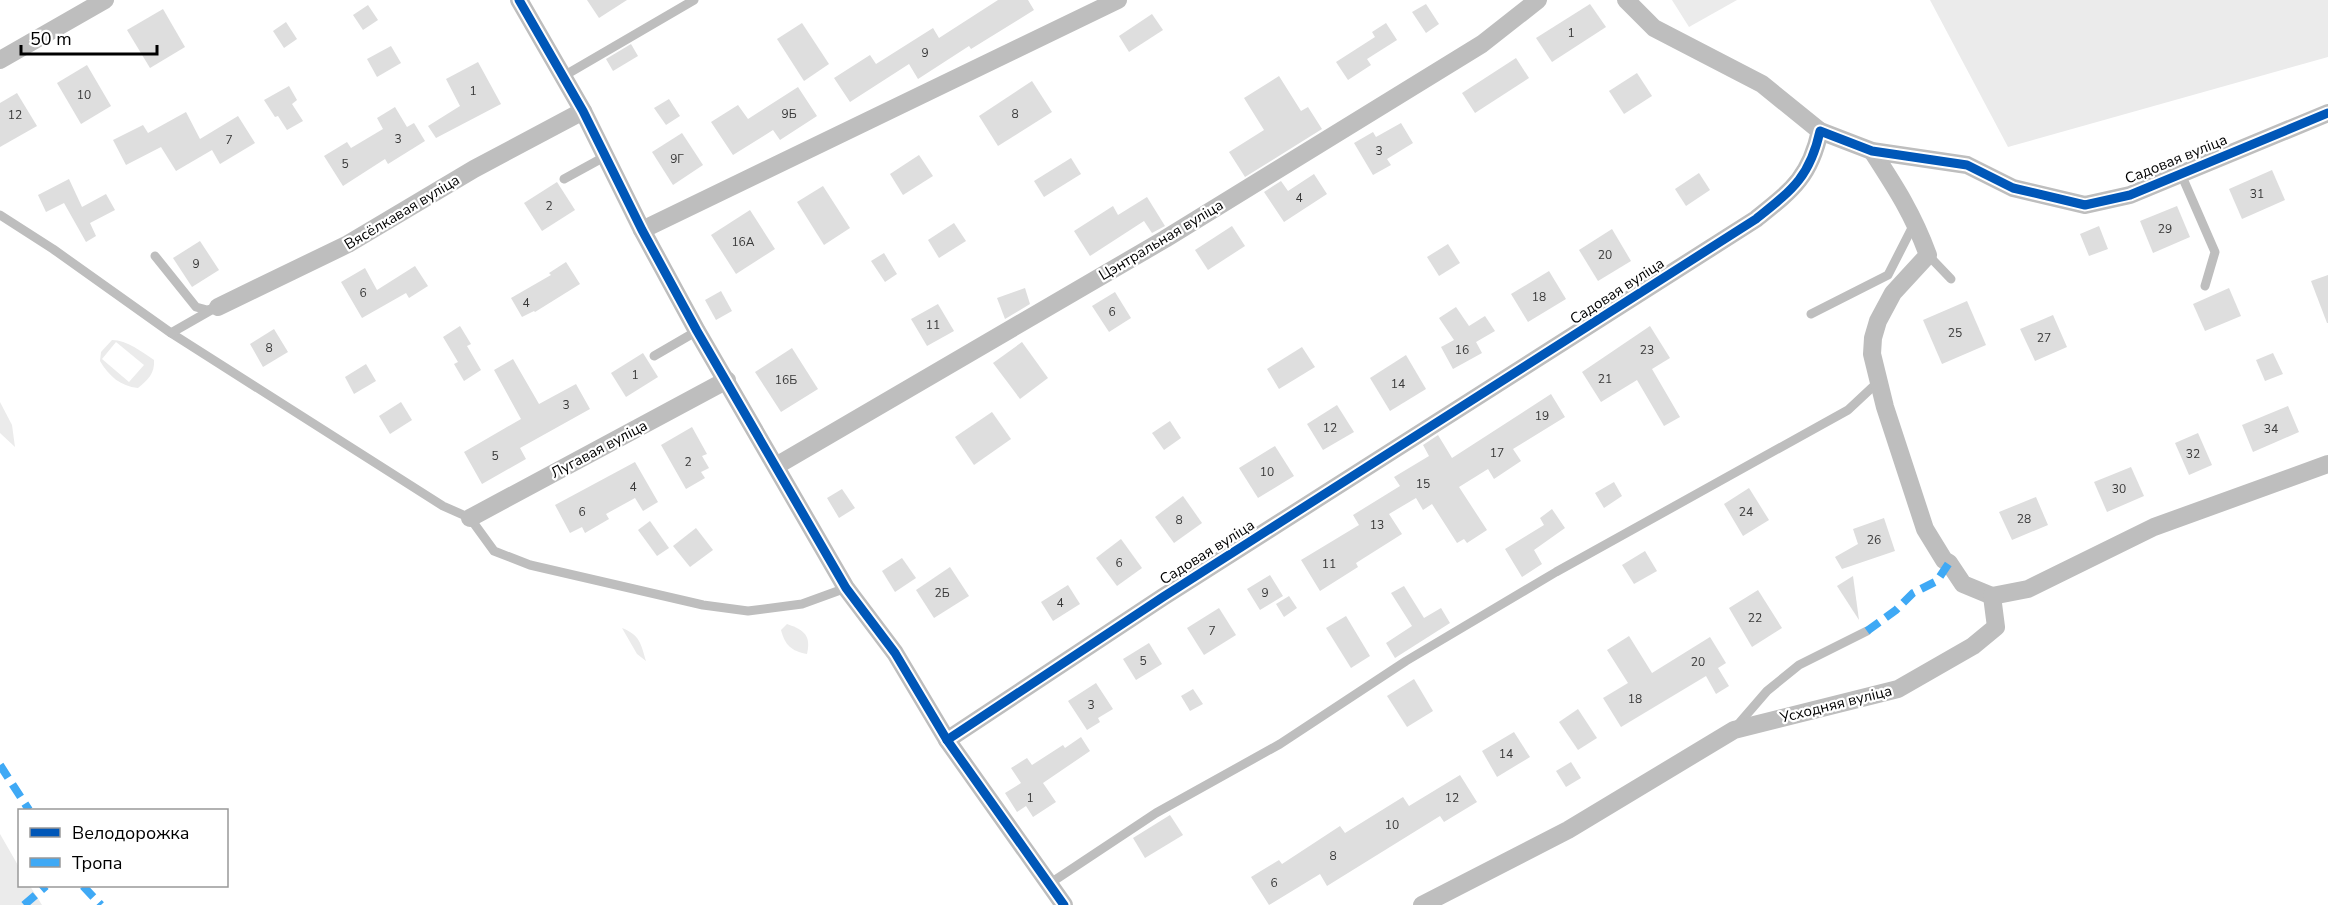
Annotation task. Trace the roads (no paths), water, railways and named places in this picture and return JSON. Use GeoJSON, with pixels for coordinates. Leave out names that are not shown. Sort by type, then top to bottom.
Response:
{"type":"FeatureCollection","features":[{"type":"Feature","properties":{"kind":"street"},"geometry":{"type":"LineString","coordinates":[[0,60],[105,0]]}},
{"type":"Feature","properties":{"kind":"street"},"geometry":{"type":"LineString","coordinates":[[519,0],[583,111],[642,230],[697,331],[846,588],[895,653],[947,740],[1064,905]]}},
{"type":"Feature","properties":{"kind":"street"},"geometry":{"type":"LineString","coordinates":[[642,230],[1118,0]]}},
{"type":"Feature","properties":{"kind":"street","name":"Цэнтральная вуліца"},"geometry":{"type":"LineString","coordinates":[[776,466],[1165,239],[1482,44],[1538,0]]}},
{"type":"Feature","properties":{"kind":"street"},"geometry":{"type":"LineString","coordinates":[[1626,0],[1654,28],[1762,84],[1820,131]]}},
{"type":"Feature","properties":{"kind":"street","name":"Вясёлкавая вуліца"},"geometry":{"type":"LineString","coordinates":[[218,307],[348,244],[474,169],[583,111]]}},
{"type":"Feature","properties":{"kind":"street","name":"Садовая вуліца"},"geometry":{"type":"LineString","coordinates":[[947,740],[1163,597],[1756,219],[1785,196],[1808,169],[1816,151],[1820,131],[1872,151],[1967,165],[2013,188],[2085,205],[2130,195],[2328,113]]}},
{"type":"Feature","properties":{"kind":"street"},"geometry":{"type":"LineString","coordinates":[[1872,151],[1915,221],[1928,255],[1893,293],[1878,321],[1873,338],[1872,354],[1878,382],[1924,529],[1963,584],[1992,596],[2028,589],[2154,527],[2328,464]]}},
{"type":"Feature","properties":{"kind":"street","name":"Лугавая вуліца"},"geometry":{"type":"LineString","coordinates":[[470,518],[727,380]]}},
{"type":"Feature","properties":{"kind":"street","name":"Усходняя вуліца"},"geometry":{"type":"LineString","coordinates":[[1422,905],[1568,830],[1734,730],[1898,689],[1973,646],[1996,627],[1992,596]]}},
{"type":"Feature","properties":{"kind":"lane"},"geometry":{"type":"LineString","coordinates":[[562,77],[694,0]]}},
{"type":"Feature","properties":{"kind":"lane"},"geometry":{"type":"LineString","coordinates":[[564,179],[606,156]]}},
{"type":"Feature","properties":{"kind":"lane"},"geometry":{"type":"LineString","coordinates":[[2181,174],[2215,252],[2205,286]]}},
{"type":"Feature","properties":{"kind":"lane"},"geometry":{"type":"LineString","coordinates":[[0,215],[54,249],[171,333],[443,506],[470,518],[494,551],[530,565],[703,605],[748,610],[802,604],[846,588]]}},
{"type":"Feature","properties":{"kind":"lane"},"geometry":{"type":"LineString","coordinates":[[1811,314],[1888,275],[1915,221]]}},
{"type":"Feature","properties":{"kind":"lane"},"geometry":{"type":"LineString","coordinates":[[1928,255],[1951,279]]}},
{"type":"Feature","properties":{"kind":"lane"},"geometry":{"type":"LineString","coordinates":[[155,256],[196,307],[207,310],[218,307]]}},
{"type":"Feature","properties":{"kind":"lane"},"geometry":{"type":"LineString","coordinates":[[171,333],[218,307]]}},
{"type":"Feature","properties":{"kind":"lane"},"geometry":{"type":"LineString","coordinates":[[654,356],[697,331]]}},
{"type":"Feature","properties":{"kind":"lane"},"geometry":{"type":"LineString","coordinates":[[1049,884],[1156,813],[1280,744],[1406,660],[1556,572],[1848,410],[1878,382]]}},
{"type":"Feature","properties":{"kind":"lane"},"geometry":{"type":"LineString","coordinates":[[1734,730],[1767,691],[1799,664],[1867,631]]}}]}
